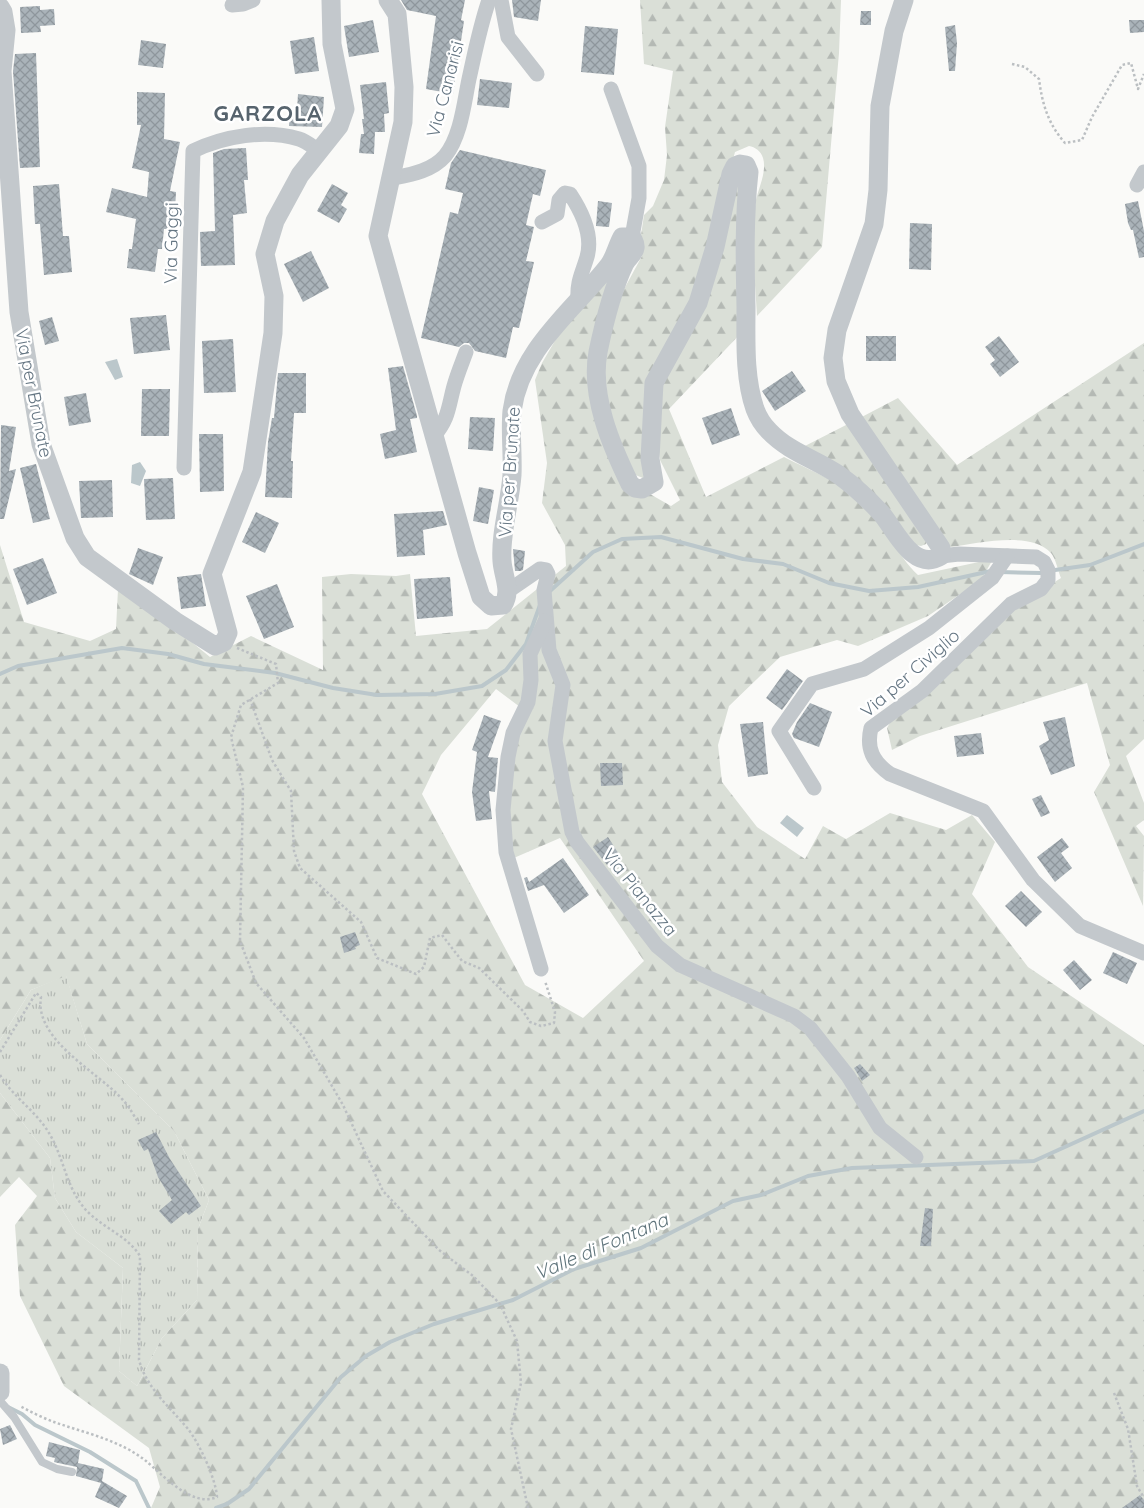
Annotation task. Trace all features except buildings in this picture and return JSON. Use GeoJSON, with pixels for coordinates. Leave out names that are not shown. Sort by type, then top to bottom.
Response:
{"type":"FeatureCollection","features":[{"type":"Feature","properties":{"kind":"street"},"geometry":{"type":"LineString","coordinates":[[232,5],[243,4],[253,0]]}},
{"type":"Feature","properties":{"kind":"street"},"geometry":{"type":"LineString","coordinates":[[228,633],[212,574],[252,472],[273,333],[274,296],[265,254],[275,221],[300,175],[339,126],[345,109],[332,44],[331,0]]}},
{"type":"Feature","properties":{"kind":"street"},"geometry":{"type":"LineString","coordinates":[[388,0],[396,14],[404,87],[403,122],[378,236],[450,499],[481,597],[491,606],[503,605],[507,600],[508,591]]}},
{"type":"Feature","properties":{"kind":"street","name":"Via Canarisi"},"geometry":{"type":"LineString","coordinates":[[389,179],[416,174],[434,165],[451,146],[459,124],[480,27],[489,0]]}},
{"type":"Feature","properties":{"kind":"street"},"geometry":{"type":"LineString","coordinates":[[501,0],[508,37],[537,74]]}},
{"type":"Feature","properties":{"kind":"street"},"geometry":{"type":"LineString","coordinates":[[611,89],[639,166],[639,198],[632,237],[635,250],[625,262],[615,289],[598,352],[595,380],[603,415],[630,484],[635,488],[642,489],[654,482],[650,459],[654,383],[698,303],[715,247],[731,174],[735,166],[740,164],[746,166],[749,172],[745,229],[746,359],[755,410],[762,422],[783,444],[794,452],[838,474],[856,488],[884,516],[910,551],[926,560],[934,560],[941,556],[941,548],[850,414],[836,381],[833,358],[837,330],[874,224],[878,190],[880,106],[894,31],[904,0]]}},
{"type":"Feature","properties":{"kind":"street","name":"Via per Brunate"},"geometry":{"type":"LineString","coordinates":[[0,8],[3,12],[6,30],[1,71],[19,312],[40,444],[75,538],[87,557],[209,644],[215,646],[222,644],[228,633]]}},
{"type":"Feature","properties":{"kind":"street","name":"Via Gaggi"},"geometry":{"type":"LineString","coordinates":[[184,468],[193,151],[214,141],[268,134],[300,139],[319,151]]}},
{"type":"Feature","properties":{"kind":"street"},"geometry":{"type":"LineString","coordinates":[[542,222],[557,214],[559,200],[565,193],[570,194],[584,217],[588,255],[577,284],[578,299]]}},
{"type":"Feature","properties":{"kind":"street","name":"Via per Brunate"},"geometry":{"type":"LineString","coordinates":[[508,591],[502,571],[501,555],[512,475],[514,400],[528,363],[557,321],[610,264],[622,237],[632,237]]}},
{"type":"Feature","properties":{"kind":"street"},"geometry":{"type":"LineString","coordinates":[[434,436],[444,424],[450,408],[454,385],[466,352]]}},
{"type":"Feature","properties":{"kind":"street","name":"Via per Civiglio"},"geometry":{"type":"LineString","coordinates":[[941,556],[959,554],[1036,557],[1044,562],[1048,570],[1048,580],[1040,589],[1011,604],[922,691],[871,728],[867,742],[871,755],[879,767],[890,774],[983,811],[1032,880],[1080,926],[1144,953]]}},
{"type":"Feature","properties":{"kind":"street"},"geometry":{"type":"LineString","coordinates":[[814,788],[779,732],[812,684],[864,668],[929,628],[992,578],[1007,556]]}},
{"type":"Feature","properties":{"kind":"street","name":"Via Pianazza"},"geometry":{"type":"LineString","coordinates":[[508,591],[544,568],[548,574],[545,605],[549,650],[563,685],[555,741],[572,832],[577,842],[632,915],[668,956],[680,965],[788,1013],[810,1028],[848,1076],[880,1128],[916,1157]]}},
{"type":"Feature","properties":{"kind":"street","name":"Via Pianazza"},"geometry":{"type":"LineString","coordinates":[[541,969],[506,852],[503,819],[508,757],[514,733],[528,702],[531,680],[530,654],[545,605]]}},
{"type":"Feature","properties":{"kind":"street"},"geometry":{"type":"LineString","coordinates":[[0,1374],[0,1398]]}},
{"type":"Feature","properties":{"kind":"lane"},"geometry":{"type":"LineString","coordinates":[[0,1398],[42,1462],[57,1470],[72,1472]]}},
{"type":"Feature","properties":{"kind":"path"},"geometry":{"type":"LineString","coordinates":[[1012,64],[1026,67],[1039,78],[1042,100],[1053,130],[1065,143],[1082,140],[1092,117],[1122,65],[1131,63],[1138,89],[1144,74]]}},
{"type":"Feature","properties":{"kind":"path"},"geometry":{"type":"LineString","coordinates":[[228,633],[236,648],[276,664],[278,683],[241,705],[231,738],[243,787],[240,941],[256,982],[304,1038],[343,1105],[383,1191],[439,1250],[473,1276],[500,1304],[517,1341],[521,1383],[511,1429],[528,1508]]}},
{"type":"Feature","properties":{"kind":"path"},"geometry":{"type":"LineString","coordinates":[[250,700],[272,760],[291,791],[294,851],[300,868],[361,922],[377,958],[416,974],[424,967],[430,938],[442,935],[462,961],[479,968],[523,1011],[530,1022],[541,1026],[554,1023],[555,1012],[541,969]]}},
{"type":"Feature","properties":{"kind":"path"},"geometry":{"type":"LineString","coordinates":[[0,1052],[36,993],[41,997],[40,1005],[45,1022],[65,1050],[123,1100],[140,1124]]}},
{"type":"Feature","properties":{"kind":"path"},"geometry":{"type":"LineString","coordinates":[[0,1075],[33,1111],[50,1135],[71,1188],[84,1208],[98,1221],[134,1247],[140,1256],[139,1360],[147,1382],[190,1431],[208,1468],[216,1488],[217,1497],[207,1504]]}},
{"type":"Feature","properties":{"kind":"path"},"geometry":{"type":"LineString","coordinates":[[1114,1393],[1128,1429],[1137,1486],[1144,1498]]}},
{"type":"Feature","properties":{"kind":"path"},"geometry":{"type":"LineString","coordinates":[[0,1398],[53,1422],[126,1447],[147,1462],[171,1490]]}},
{"type":"Feature","properties":{"kind":"green space"},"geometry":{"type":"Polygon","coordinates":[[[640,0],[841,0],[839,53],[822,247],[757,316],[753,229],[756,200],[764,163],[761,153],[753,147],[749,146],[735,152],[695,301],[652,379],[646,476],[643,478],[633,474],[608,415],[604,353],[623,291],[642,256],[641,235],[644,215],[653,206],[664,180],[667,155],[665,127],[673,71],[644,64],[640,0]]]}},
{"type":"Feature","properties":{"kind":"green space"},"geometry":{"type":"Polygon","coordinates":[[[739,173],[743,331],[669,409],[706,497],[784,457],[839,484],[859,498],[875,514],[910,567],[918,575],[993,559],[981,580],[928,616],[858,646],[837,640],[780,657],[729,706],[718,745],[722,782],[757,827],[805,859],[823,826],[846,839],[890,813],[946,830],[972,815],[995,842],[972,894],[1028,967],[1144,1045],[1144,1508],[151,1508],[160,1487],[149,1448],[64,1386],[20,1296],[15,1225],[37,1196],[19,1177],[0,1197],[0,1093],[50,1158],[55,1198],[76,1232],[123,1268],[119,1371],[137,1386],[162,1338],[197,1300],[198,1229],[209,1200],[174,1131],[87,1044],[66,976],[31,990],[0,1040],[0,545],[24,622],[90,641],[116,629],[118,589],[172,626],[210,657],[251,636],[323,670],[322,577],[351,574],[396,576],[410,574],[416,636],[487,629],[566,566],[565,545],[542,503],[547,463],[535,380],[542,363],[563,327],[619,260],[594,350],[620,477],[671,506],[680,500],[660,460],[657,437],[662,387],[739,173]],[[496,689],[441,755],[422,794],[525,985],[583,1018],[644,961],[560,838],[507,861],[506,840],[520,707],[496,689]]]}},
{"type":"Feature","properties":{"kind":"green space"},"geometry":{"type":"Polygon","coordinates":[[[1144,343],[1144,739],[1126,756],[1144,803],[1144,820],[1136,826],[1144,836],[1143,906],[1094,792],[1110,765],[1087,683],[920,736],[892,750],[887,728],[893,717],[1018,605],[1061,578],[1051,553],[1042,546],[1030,542],[1003,540],[950,547],[856,420],[898,398],[957,465],[1144,343]]]}},
{"type":"Feature","properties":{"kind":"green space"},"geometry":{"type":"Polygon","coordinates":[[[848,424],[927,538],[926,544],[916,545],[898,523],[801,448],[848,424]]]}},
{"type":"Feature","properties":{"kind":"green space"},"geometry":{"type":"Polygon","coordinates":[[[66,975],[87,1044],[174,1131],[209,1200],[198,1229],[197,1300],[162,1338],[137,1386],[119,1371],[123,1268],[76,1232],[55,1198],[50,1158],[0,1093],[0,1040],[31,990],[66,975]]]}},
{"type":"Feature","properties":{"kind":"shaded area"},"geometry":{"type":"Polygon","coordinates":[[[117,359],[123,377],[115,380],[105,362],[117,359]]]}},
{"type":"Feature","properties":{"kind":"shaded area"},"geometry":{"type":"Polygon","coordinates":[[[140,462],[146,471],[140,486],[131,483],[132,465],[140,462]]]}},
{"type":"Feature","properties":{"kind":"shaded area"},"geometry":{"type":"Polygon","coordinates":[[[787,815],[804,828],[797,837],[780,823],[787,815]]]}},
{"type":"Feature","properties":{"kind":"waterway"},"geometry":{"type":"LineString","coordinates":[[550,591],[593,552],[622,539],[661,537],[743,559],[783,564],[829,583],[869,591],[918,587],[991,571]]}},
{"type":"Feature","properties":{"kind":"waterway"},"geometry":{"type":"LineString","coordinates":[[1055,570],[1090,565],[1144,544]]}},
{"type":"Feature","properties":{"kind":"waterway"},"geometry":{"type":"LineString","coordinates":[[1000,572],[1041,573]]}},
{"type":"Feature","properties":{"kind":"waterway"},"geometry":{"type":"LineString","coordinates":[[0,674],[18,666],[122,648],[168,654],[204,664],[275,673],[333,688],[377,695],[435,694],[482,686],[506,670],[526,644],[540,605]]}},
{"type":"Feature","properties":{"kind":"waterway","name":"Valle di Fontana"},"geometry":{"type":"LineString","coordinates":[[216,1508],[227,1504],[249,1489],[341,1377],[366,1356],[390,1342],[434,1324],[513,1300],[574,1269],[641,1248],[733,1201],[761,1195],[808,1176],[852,1168],[1034,1161],[1144,1111]]}},
{"type":"Feature","properties":{"kind":"waterway","name":"Valle di Fontana"},"geometry":{"type":"LineString","coordinates":[[8,1407],[22,1414],[35,1425],[90,1452],[136,1481],[149,1508]]}},
{"type":"Feature","properties":{"kind":"district","name":"GARZOLA"},"geometry":{"type":"Point","coordinates":[268,113]}}]}
